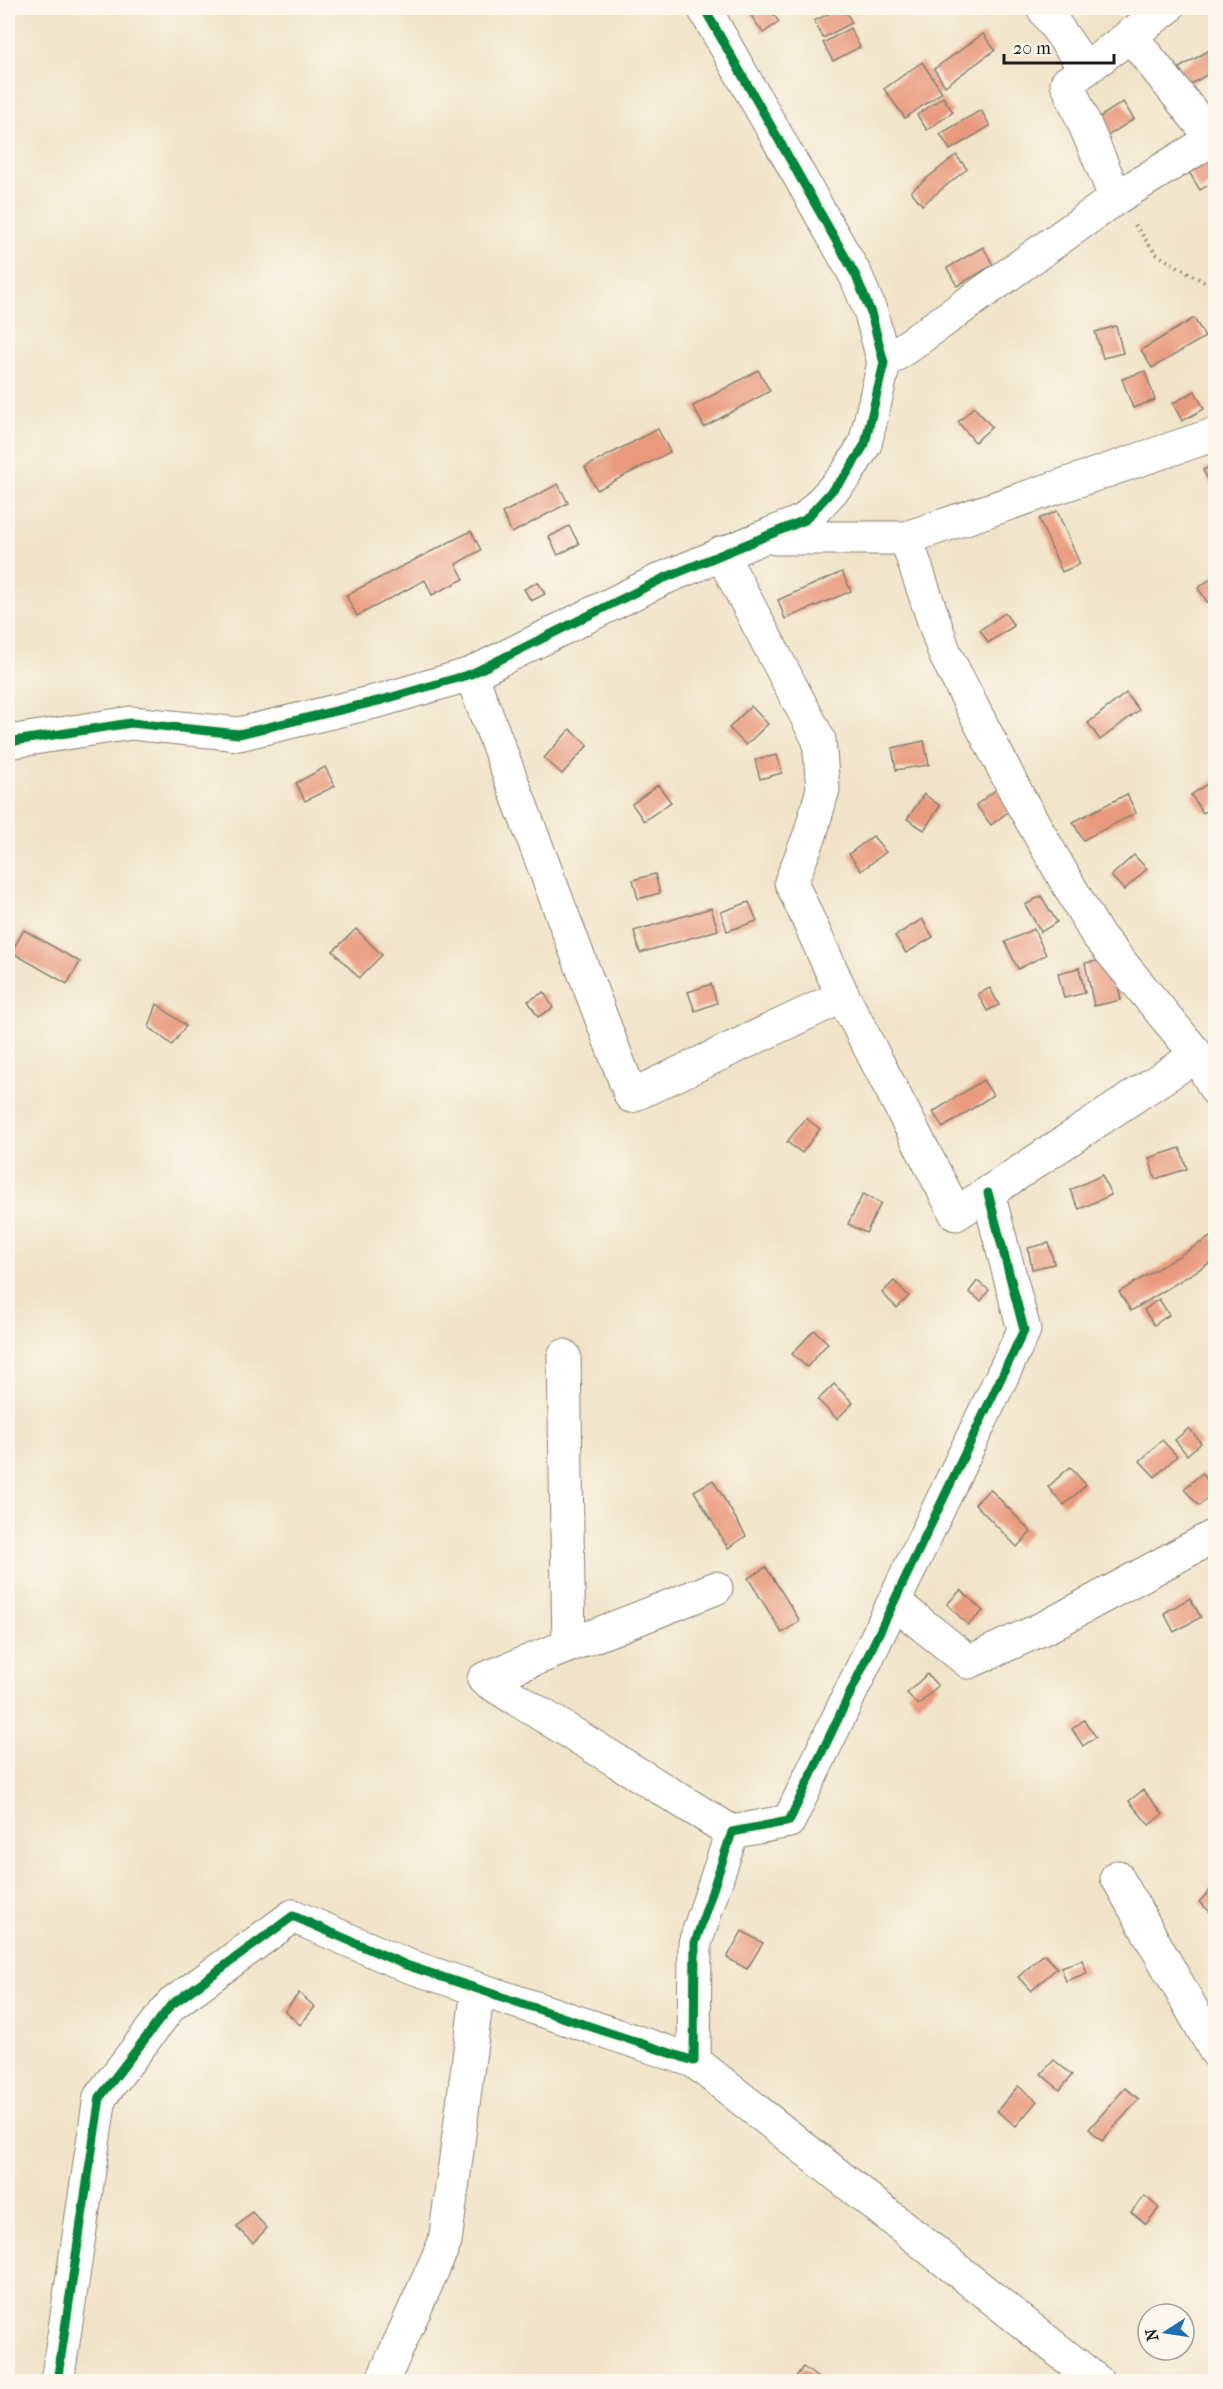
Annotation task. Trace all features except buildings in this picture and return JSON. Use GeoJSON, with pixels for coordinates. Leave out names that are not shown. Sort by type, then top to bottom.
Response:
{"type":"FeatureCollection","features":[{"type":"Feature","properties":{"kind":"street"},"geometry":{"type":"LineString","coordinates":[[8,742],[131,723],[238,734],[382,700],[471,674],[721,553],[766,538],[805,520],[846,475],[865,444],[884,363],[871,313],[856,276],[704,8]]}},
{"type":"Feature","properties":{"kind":"street"},"geometry":{"type":"LineString","coordinates":[[1043,8],[1086,69]]}},
{"type":"Feature","properties":{"kind":"street"},"geometry":{"type":"LineString","coordinates":[[1116,198],[1067,83],[1167,8]]}},
{"type":"Feature","properties":{"kind":"street"},"geometry":{"type":"LineString","coordinates":[[884,363],[1116,198],[1214,138],[1130,35]]}},
{"type":"Feature","properties":{"kind":"street"},"geometry":{"type":"LineString","coordinates":[[766,538],[906,537],[1215,434]]}},
{"type":"Feature","properties":{"kind":"street"},"geometry":{"type":"LineString","coordinates":[[906,537],[945,654],[1020,800],[1096,933],[1197,1055],[1215,1090]]}},
{"type":"Feature","properties":{"kind":"street"},"geometry":{"type":"LineString","coordinates":[[721,553],[819,740],[823,789],[810,835],[790,882],[843,996],[956,1214],[1197,1055]]}},
{"type":"Feature","properties":{"kind":"street"},"geometry":{"type":"LineString","coordinates":[[471,674],[632,1095],[843,996]]}},
{"type":"Feature","properties":{"kind":"street"},"geometry":{"type":"LineString","coordinates":[[716,1588],[484,1679],[732,1832],[789,1821],[1024,1330],[988,1193]]}},
{"type":"Feature","properties":{"kind":"street"},"geometry":{"type":"LineString","coordinates":[[564,1356],[569,1646]]}},
{"type":"Feature","properties":{"kind":"street"},"geometry":{"type":"LineString","coordinates":[[894,1602],[969,1662],[1048,1626],[1215,1534]]}},
{"type":"Feature","properties":{"kind":"street"},"geometry":{"type":"LineString","coordinates":[[694,2061],[694,1943],[732,1832]]}},
{"type":"Feature","properties":{"kind":"street"},"geometry":{"type":"LineString","coordinates":[[1117,1877],[1215,2052]]}},
{"type":"Feature","properties":{"kind":"street"},"geometry":{"type":"LineString","coordinates":[[57,2382],[100,2097],[171,2005],[293,1916],[406,1965],[694,2061],[1098,2382]]}},
{"type":"Feature","properties":{"kind":"street"},"geometry":{"type":"LineString","coordinates":[[382,2382],[445,2242],[478,1989]]}},
{"type":"Feature","properties":{"kind":"path"},"geometry":{"type":"LineString","coordinates":[[1116,198],[1156,254],[1215,289]]}},
{"type":"Feature","properties":{"kind":"cycle path"},"geometry":{"type":"LineString","coordinates":[[8,742],[131,723],[239,734],[382,700],[471,674],[662,579],[805,520],[846,475],[865,444],[884,363],[871,313],[856,276],[704,8]]}},
{"type":"Feature","properties":{"kind":"cycle path"},"geometry":{"type":"LineString","coordinates":[[57,2382],[100,2097],[171,2005],[293,1916],[406,1965],[694,2061],[695,1943],[732,1832],[789,1821],[1024,1330],[988,1193]]}}]}
